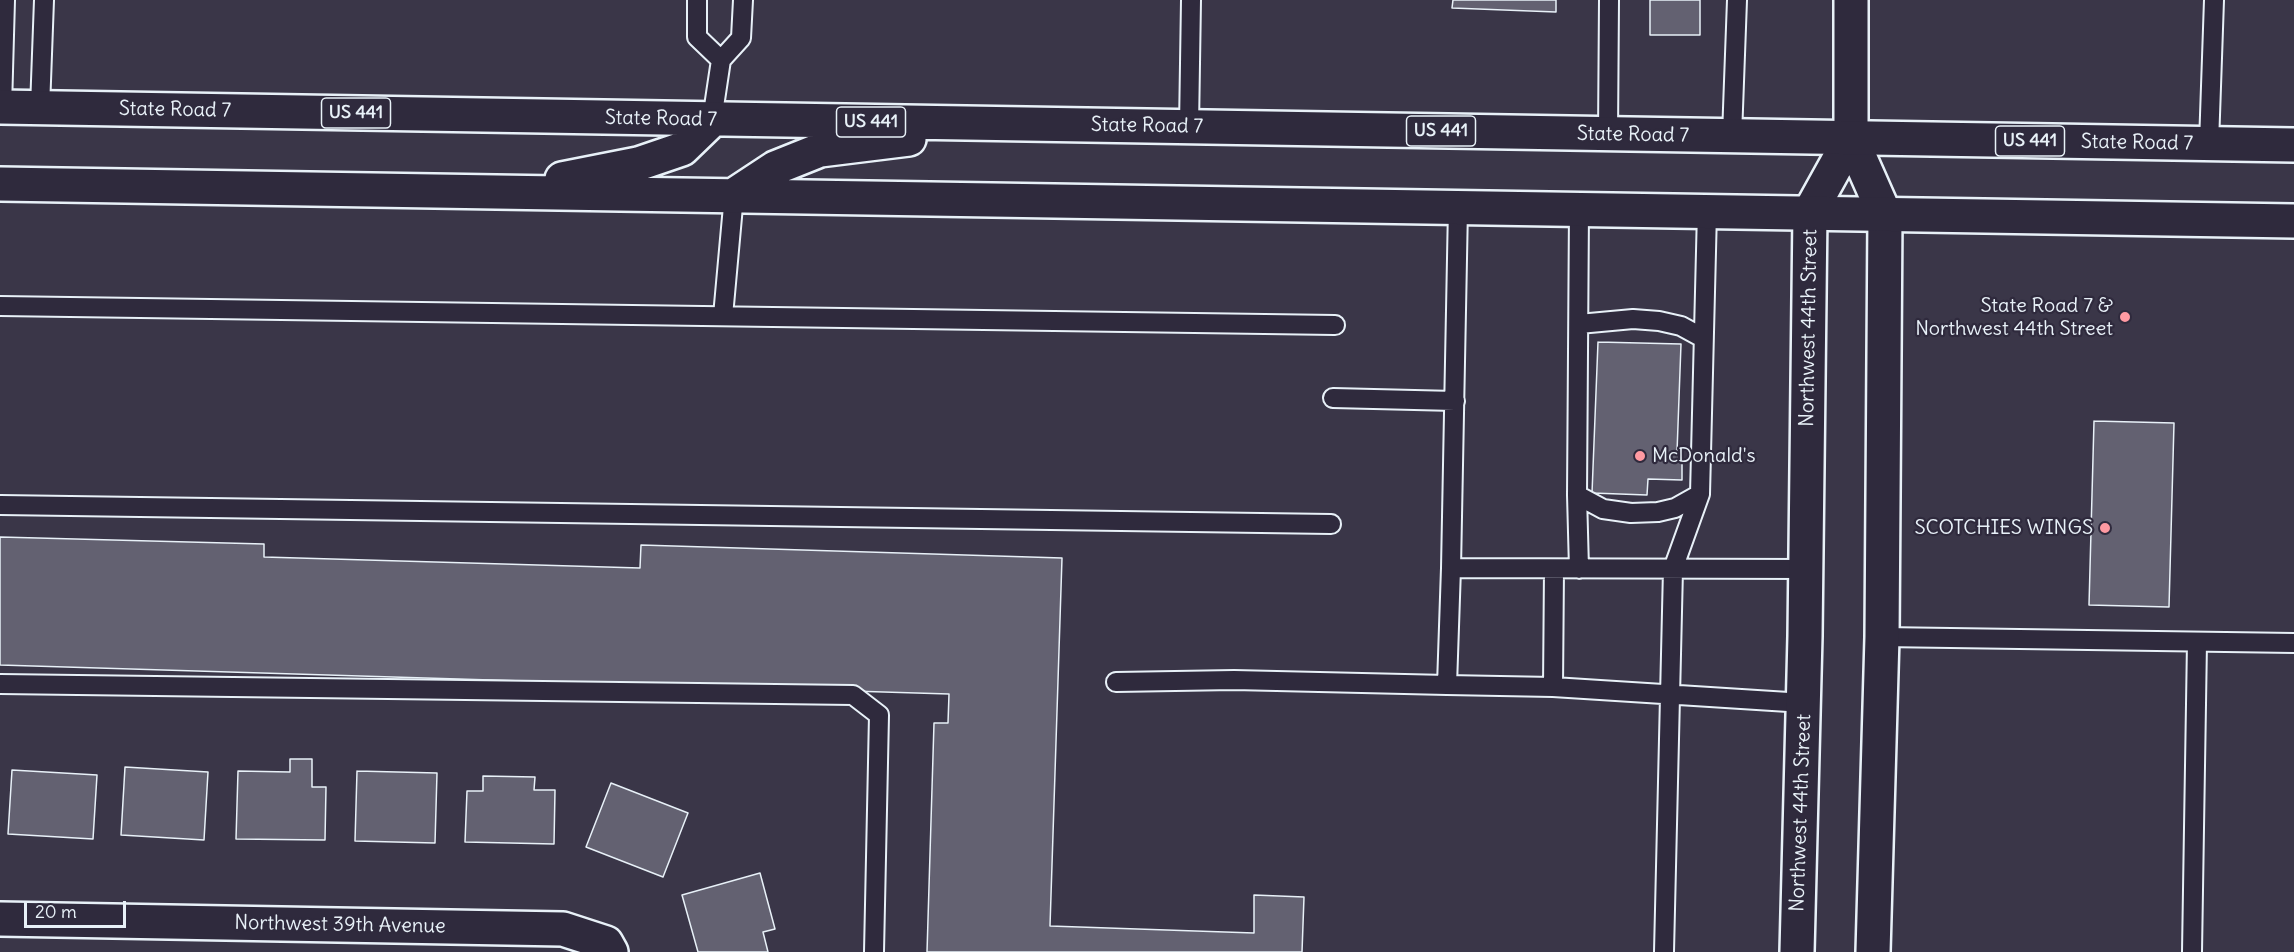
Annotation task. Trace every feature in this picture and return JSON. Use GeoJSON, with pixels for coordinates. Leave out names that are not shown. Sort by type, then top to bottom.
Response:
{"type":"FeatureCollection","features":[{"type":"Feature","properties":{"kind":"main road"},"geometry":{"type":"LineString","coordinates":[[1851,0],[1851,138],[1885,215],[1881,637],[1873,952]]}},
{"type":"Feature","properties":{"kind":"main road","name":"State Road 7"},"geometry":{"type":"LineString","coordinates":[[1,107],[2294,145]]}},
{"type":"Feature","properties":{"kind":"main road"},"geometry":{"type":"LineString","coordinates":[[493,192],[638,164],[682,148],[712,120]]}},
{"type":"Feature","properties":{"kind":"main road"},"geometry":{"type":"LineString","coordinates":[[734,195],[775,168],[820,150],[1030,124]]}},
{"type":"Feature","properties":{"kind":"main road","name":"Northwest 44th Street"},"geometry":{"type":"LineString","coordinates":[[1797,952],[1804,703],[1810,212],[1851,138]]}},
{"type":"Feature","properties":{"kind":"main road"},"geometry":{"type":"LineString","coordinates":[[0,184],[2294,221]]}},
{"type":"Feature","properties":{"kind":"main road","name":"Northwest 39th Avenue"},"geometry":{"type":"LineString","coordinates":[[0,919],[563,929],[609,947]]}},
{"type":"Feature","properties":{"kind":"lane"},"geometry":{"type":"LineString","coordinates":[[1,107],[5,0]]}},
{"type":"Feature","properties":{"kind":"lane"},"geometry":{"type":"LineString","coordinates":[[40,108],[44,0]]}},
{"type":"Feature","properties":{"kind":"lane"},"geometry":{"type":"LineString","coordinates":[[697,0],[697,37],[721,60]]}},
{"type":"Feature","properties":{"kind":"lane"},"geometry":{"type":"LineString","coordinates":[[712,120],[721,60],[741,38],[743,0]]}},
{"type":"Feature","properties":{"kind":"lane"},"geometry":{"type":"LineString","coordinates":[[1189,127],[1191,0]]}},
{"type":"Feature","properties":{"kind":"lane"},"geometry":{"type":"LineString","coordinates":[[1608,135],[1609,0]]}},
{"type":"Feature","properties":{"kind":"lane"},"geometry":{"type":"LineString","coordinates":[[1732,136],[1737,0]]}},
{"type":"Feature","properties":{"kind":"lane"},"geometry":{"type":"LineString","coordinates":[[2209,144],[2214,0]]}},
{"type":"Feature","properties":{"kind":"lane"},"geometry":{"type":"LineString","coordinates":[[723,315],[734,195]]}},
{"type":"Feature","properties":{"kind":"lane"},"geometry":{"type":"LineString","coordinates":[[1447,685],[1458,207]]}},
{"type":"Feature","properties":{"kind":"lane"},"geometry":{"type":"LineString","coordinates":[[1579,209],[1576,495],[1579,568]]}},
{"type":"Feature","properties":{"kind":"lane"},"geometry":{"type":"LineString","coordinates":[[1664,952],[1673,569],[1700,494],[1707,211]]}},
{"type":"Feature","properties":{"kind":"lane"},"geometry":{"type":"LineString","coordinates":[[0,306],[1335,325]]}},
{"type":"Feature","properties":{"kind":"lane"},"geometry":{"type":"LineString","coordinates":[[1579,324],[1633,319],[1659,321],[1681,326],[1703,338]]}},
{"type":"Feature","properties":{"kind":"lane"},"geometry":{"type":"LineString","coordinates":[[1333,398],[1455,401]]}},
{"type":"Feature","properties":{"kind":"lane"},"geometry":{"type":"LineString","coordinates":[[1576,495],[1603,509],[1631,513],[1658,512],[1676,508],[1700,494]]}},
{"type":"Feature","properties":{"kind":"lane"},"geometry":{"type":"LineString","coordinates":[[0,506],[1331,524]]}},
{"type":"Feature","properties":{"kind":"lane"},"geometry":{"type":"LineString","coordinates":[[1451,568],[1806,569]]}},
{"type":"Feature","properties":{"kind":"lane"},"geometry":{"type":"LineString","coordinates":[[1553,687],[1554,569]]}},
{"type":"Feature","properties":{"kind":"lane"},"geometry":{"type":"LineString","coordinates":[[1881,637],[2294,643]]}},
{"type":"Feature","properties":{"kind":"lane"},"geometry":{"type":"LineString","coordinates":[[2192,952],[2197,642]]}},
{"type":"Feature","properties":{"kind":"lane"},"geometry":{"type":"LineString","coordinates":[[1116,682],[1234,680],[1553,687],[1804,703]]}},
{"type":"Feature","properties":{"kind":"lane"},"geometry":{"type":"LineString","coordinates":[[0,684],[853,695],[879,715],[874,952]]}},
{"type":"Feature","properties":{"kind":"building"},"geometry":{"type":"Polygon","coordinates":[[[1453,0],[1556,0],[1556,12],[1452,8],[1453,0]]]}},
{"type":"Feature","properties":{"kind":"building"},"geometry":{"type":"Polygon","coordinates":[[[1650,0],[1700,0],[1700,35],[1650,35],[1650,0]]]}},
{"type":"Feature","properties":{"kind":"building"},"geometry":{"type":"Polygon","coordinates":[[[1598,342],[1681,344],[1677,452],[1682,452],[1682,480],[1648,479],[1647,495],[1592,493],[1598,342]]]}},
{"type":"Feature","properties":{"kind":"building"},"geometry":{"type":"Polygon","coordinates":[[[2094,421],[2174,423],[2169,607],[2089,605],[2094,421]]]}},
{"type":"Feature","properties":{"kind":"building"},"geometry":{"type":"Polygon","coordinates":[[[0,537],[264,544],[264,557],[640,568],[641,545],[1062,558],[1050,926],[1254,933],[1254,895],[1304,897],[1302,952],[927,952],[934,723],[948,723],[949,694],[0,665],[0,537]]]}},
{"type":"Feature","properties":{"kind":"building"},"geometry":{"type":"Polygon","coordinates":[[[290,759],[312,759],[312,787],[326,787],[325,840],[236,839],[238,771],[290,772],[290,759]]]}},
{"type":"Feature","properties":{"kind":"building"},"geometry":{"type":"Polygon","coordinates":[[[125,767],[208,772],[204,840],[121,835],[125,767]]]}},
{"type":"Feature","properties":{"kind":"building"},"geometry":{"type":"Polygon","coordinates":[[[12,770],[97,775],[93,839],[8,834],[12,770]]]}},
{"type":"Feature","properties":{"kind":"building"},"geometry":{"type":"Polygon","coordinates":[[[357,771],[437,773],[435,843],[355,841],[357,771]]]}},
{"type":"Feature","properties":{"kind":"building"},"geometry":{"type":"Polygon","coordinates":[[[483,776],[535,777],[534,790],[555,790],[554,844],[465,842],[467,791],[483,791],[483,776]]]}},
{"type":"Feature","properties":{"kind":"building"},"geometry":{"type":"Polygon","coordinates":[[[611,783],[688,813],[663,877],[586,847],[611,783]]]}},
{"type":"Feature","properties":{"kind":"building"},"geometry":{"type":"Polygon","coordinates":[[[760,873],[775,929],[763,932],[768,952],[698,952],[682,895],[760,873]]]}},
{"type":"Feature","properties":{"kind":"place","name":"State Road 7 & Northwest 44th Street"},"geometry":{"type":"Point","coordinates":[2125,317]}},
{"type":"Feature","properties":{"kind":"place","name":"McDonald's"},"geometry":{"type":"Point","coordinates":[1640,456]}},
{"type":"Feature","properties":{"kind":"place","name":"SCOTCHIES WINGS"},"geometry":{"type":"Point","coordinates":[2105,528]}}]}
